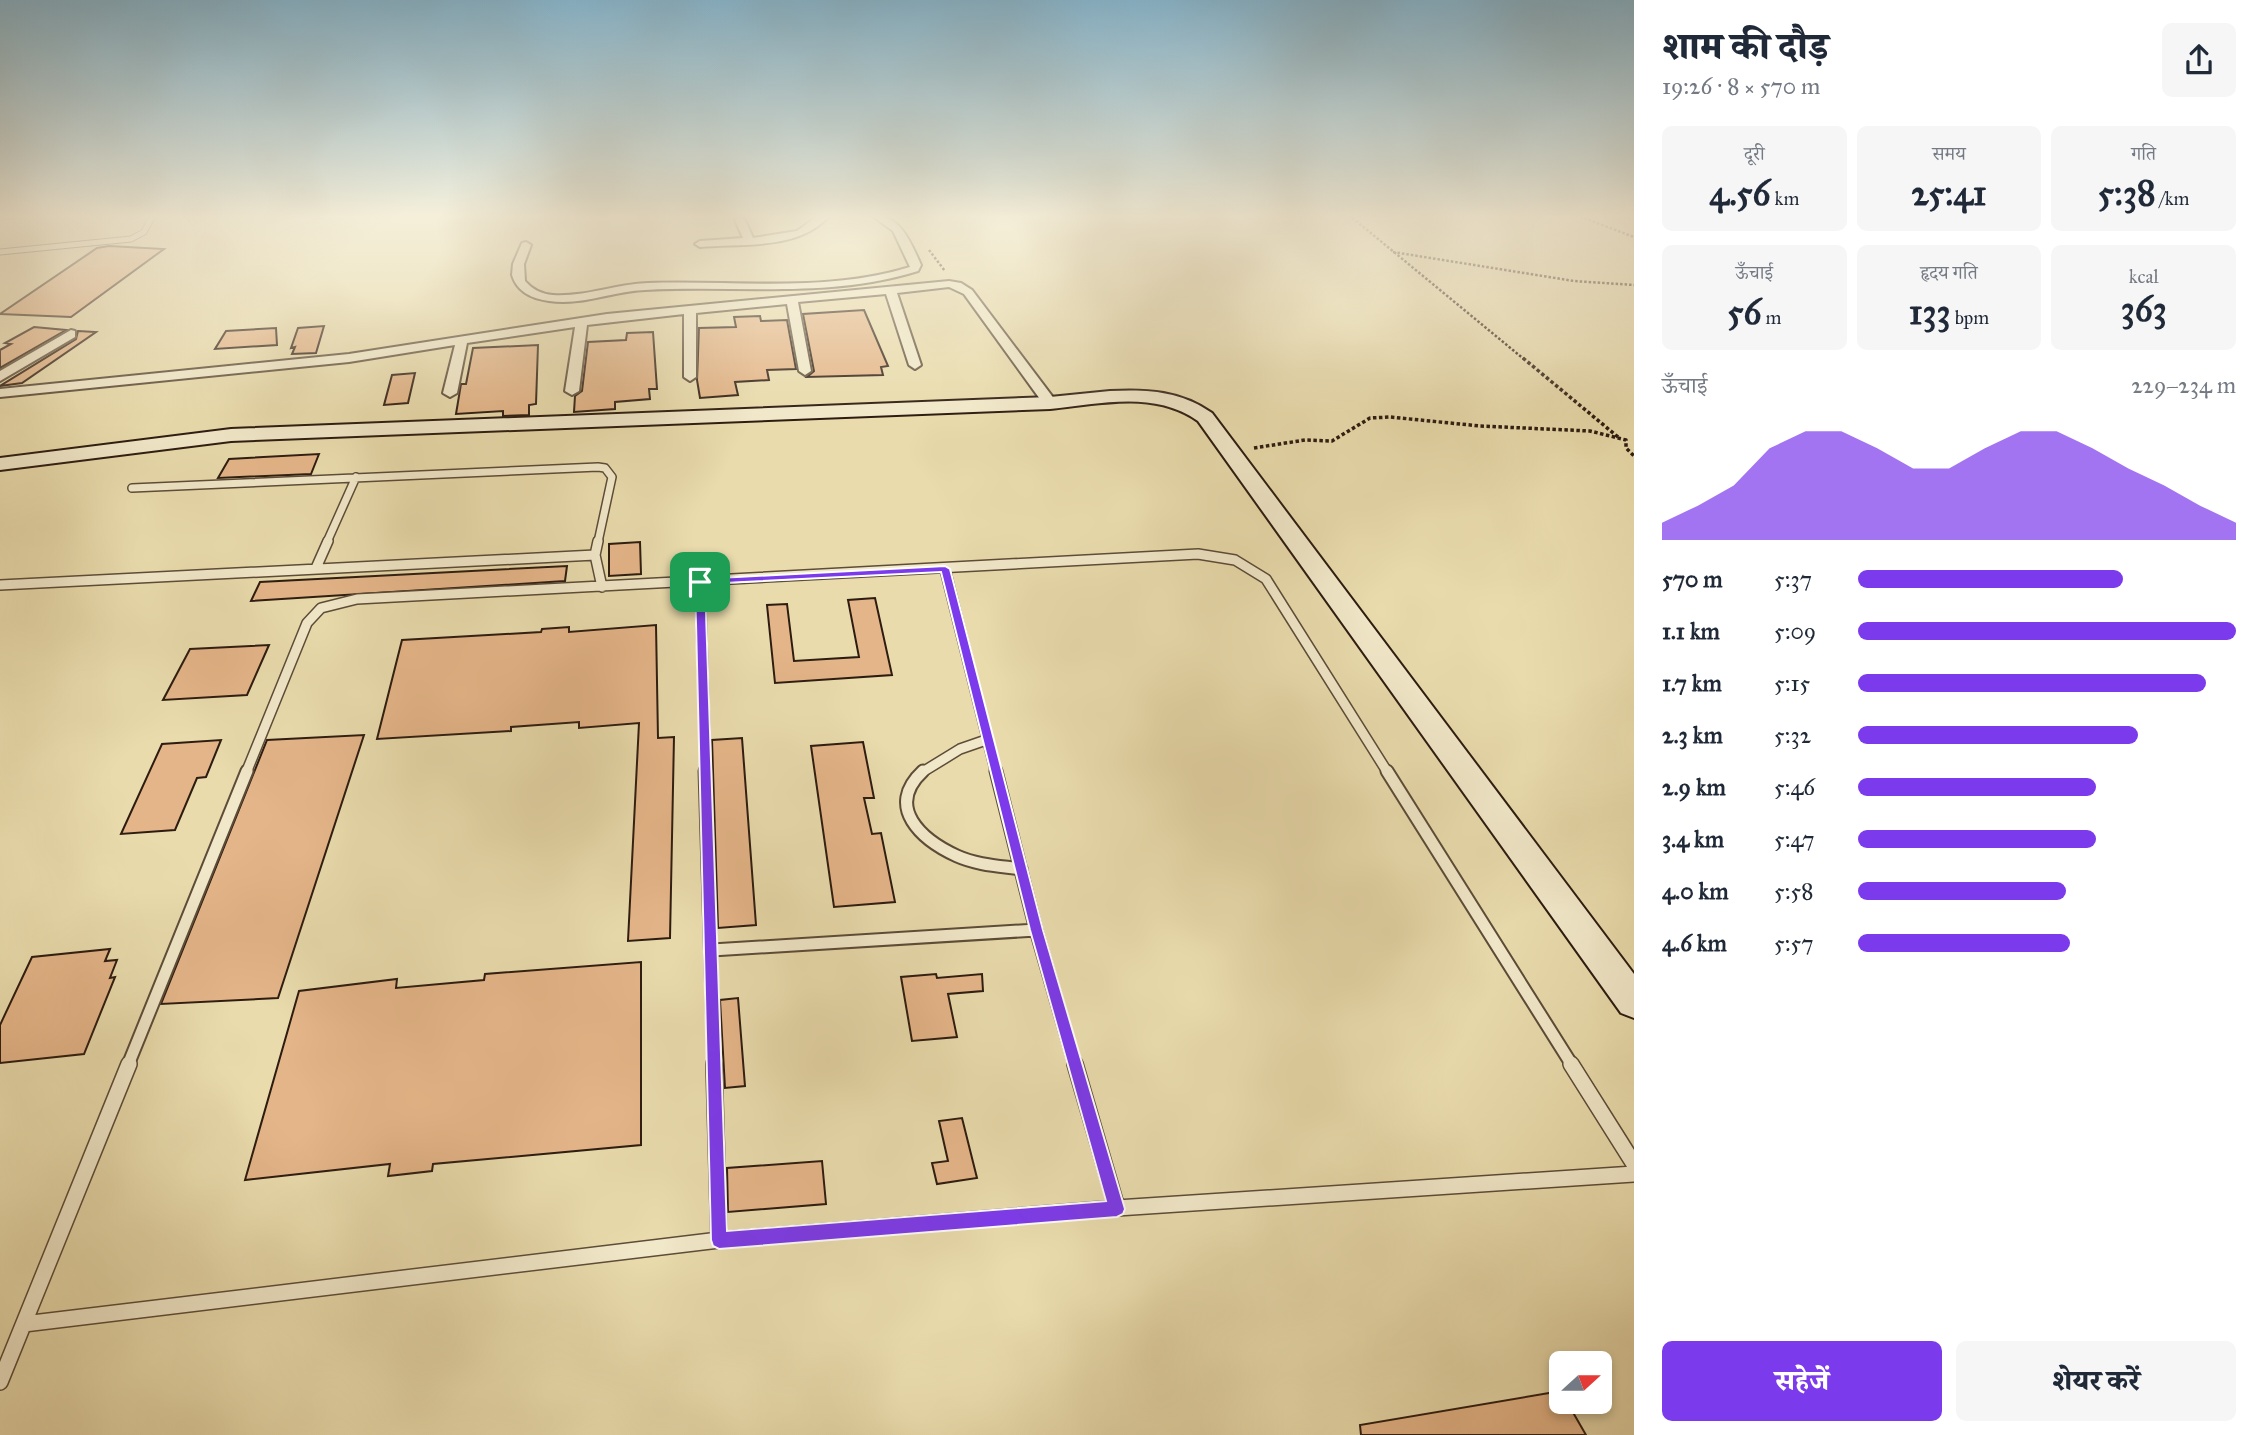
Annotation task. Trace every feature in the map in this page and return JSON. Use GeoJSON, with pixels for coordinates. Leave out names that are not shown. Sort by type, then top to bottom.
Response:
{"type":"FeatureCollection","features":[{"type":"Feature","properties":{"kind":"street"},"geometry":{"type":"LineString","coordinates":[[521,282],[527,290],[548,298],[602,294],[636,287],[728,287],[820,282]]}},
{"type":"Feature","properties":{"kind":"street"},"geometry":{"type":"LineString","coordinates":[[0,393],[349,358],[582,321],[948,284],[963,288],[1050,403]]}},
{"type":"Feature","properties":{"kind":"street"},"geometry":{"type":"LineString","coordinates":[[890,289],[915,365]]}},
{"type":"Feature","properties":{"kind":"street"},"geometry":{"type":"LineString","coordinates":[[792,299],[805,371]]}},
{"type":"Feature","properties":{"kind":"street"},"geometry":{"type":"LineString","coordinates":[[690,310],[690,377]]}},
{"type":"Feature","properties":{"kind":"street"},"geometry":{"type":"LineString","coordinates":[[572,391],[582,321]]}},
{"type":"Feature","properties":{"kind":"street"},"geometry":{"type":"LineString","coordinates":[[0,377],[71,334]]}},
{"type":"Feature","properties":{"kind":"street"},"geometry":{"type":"LineString","coordinates":[[450,393],[461,340]]}},
{"type":"Feature","properties":{"kind":"street"},"geometry":{"type":"LineString","coordinates":[[0,464],[231,435],[1050,403],[1151,396],[1172,398],[1195,407],[1634,1002]]}},
{"type":"Feature","properties":{"kind":"lane"},"geometry":{"type":"LineString","coordinates":[[132,488],[605,468],[612,477],[595,555],[602,587]]}},
{"type":"Feature","properties":{"kind":"lane"},"geometry":{"type":"LineString","coordinates":[[316,568],[356,477]]}},
{"type":"Feature","properties":{"kind":"lane"},"geometry":{"type":"LineString","coordinates":[[0,1382],[307,623],[313,613],[330,604],[357,599],[1198,554],[1230,557],[1257,571],[1266,579],[1634,1164]]}},
{"type":"Feature","properties":{"kind":"lane"},"geometry":{"type":"LineString","coordinates":[[0,585],[595,555]]}},
{"type":"Feature","properties":{"kind":"lane"},"geometry":{"type":"LineString","coordinates":[[945,569],[986,740],[1037,930],[1117,1209]]}},
{"type":"Feature","properties":{"kind":"lane"},"geometry":{"type":"LineString","coordinates":[[700,582],[719,1240]]}},
{"type":"Feature","properties":{"kind":"lane"},"geometry":{"type":"LineString","coordinates":[[986,740],[946,752],[924,767],[911,783],[906,800],[911,819],[940,847],[959,856],[1021,869]]}},
{"type":"Feature","properties":{"kind":"lane"},"geometry":{"type":"LineString","coordinates":[[712,950],[1037,930]]}},
{"type":"Feature","properties":{"kind":"lane"},"geometry":{"type":"LineString","coordinates":[[24,1324],[719,1240],[1117,1209],[1634,1174]]}},
{"type":"Feature","properties":{"kind":"path"},"geometry":{"type":"LineString","coordinates":[[1429,282],[1616,436],[1634,444]]}},
{"type":"Feature","properties":{"kind":"path"},"geometry":{"type":"LineString","coordinates":[[1589,282],[1634,285]]}},
{"type":"Feature","properties":{"kind":"path"},"geometry":{"type":"LineString","coordinates":[[1227,449],[1261,449],[1304,440],[1332,441],[1370,418],[1390,417],[1480,426],[1590,431],[1626,440]]}},
{"type":"Feature","properties":{"kind":"path"},"geometry":{"type":"LineString","coordinates":[[1626,440],[1626,448],[1634,456]]}},
{"type":"Feature","properties":{"kind":"building"},"geometry":{"type":"Polygon","coordinates":[[[47,282],[119,282],[71,317],[0,314],[47,282]]]}},
{"type":"Feature","properties":{"kind":"building"},"geometry":{"type":"Polygon","coordinates":[[[864,310],[888,366],[881,367],[883,375],[807,377],[814,371],[803,314],[864,310]]]}},
{"type":"Feature","properties":{"kind":"building"},"geometry":{"type":"Polygon","coordinates":[[[760,316],[761,321],[787,320],[796,369],[767,370],[769,380],[735,382],[738,395],[700,398],[697,380],[699,328],[736,327],[734,317],[760,316]]]}},
{"type":"Feature","properties":{"kind":"building"},"geometry":{"type":"Polygon","coordinates":[[[324,326],[316,353],[292,354],[295,347],[291,348],[298,328],[324,326]]]}},
{"type":"Feature","properties":{"kind":"building"},"geometry":{"type":"Polygon","coordinates":[[[34,327],[66,330],[0,368],[0,350],[11,344],[5,343],[34,327]]]}},
{"type":"Feature","properties":{"kind":"building"},"geometry":{"type":"Polygon","coordinates":[[[276,328],[277,345],[215,349],[226,331],[276,328]]]}},
{"type":"Feature","properties":{"kind":"building"},"geometry":{"type":"Polygon","coordinates":[[[78,331],[96,332],[22,383],[0,386],[76,339],[78,331]]]}},
{"type":"Feature","properties":{"kind":"building"},"geometry":{"type":"Polygon","coordinates":[[[653,332],[657,389],[649,389],[650,399],[615,402],[615,409],[574,412],[575,396],[582,391],[588,342],[626,340],[627,333],[653,332]]]}},
{"type":"Feature","properties":{"kind":"building"},"geometry":{"type":"Polygon","coordinates":[[[538,345],[536,404],[529,405],[529,415],[503,416],[503,411],[456,414],[461,384],[466,384],[473,348],[538,345]]]}},
{"type":"Feature","properties":{"kind":"building"},"geometry":{"type":"Polygon","coordinates":[[[415,373],[408,403],[384,405],[392,375],[415,373]]]}},
{"type":"Feature","properties":{"kind":"building"},"geometry":{"type":"Polygon","coordinates":[[[319,454],[311,474],[218,478],[229,459],[319,454]]]}},
{"type":"Feature","properties":{"kind":"building"},"geometry":{"type":"Polygon","coordinates":[[[640,542],[641,574],[609,576],[609,544],[640,542]]]}},
{"type":"Feature","properties":{"kind":"building"},"geometry":{"type":"Polygon","coordinates":[[[567,566],[565,581],[251,601],[260,582],[567,566]]]}},
{"type":"Feature","properties":{"kind":"building"},"geometry":{"type":"Polygon","coordinates":[[[875,598],[892,675],[775,683],[767,605],[787,604],[794,661],[859,657],[848,600],[875,598]]]}},
{"type":"Feature","properties":{"kind":"building"},"geometry":{"type":"Polygon","coordinates":[[[656,625],[658,738],[674,737],[670,938],[628,941],[639,723],[579,728],[579,722],[511,727],[511,731],[377,739],[402,640],[541,632],[542,629],[569,627],[569,632],[656,625]]]}},
{"type":"Feature","properties":{"kind":"building"},"geometry":{"type":"Polygon","coordinates":[[[269,645],[247,695],[163,700],[190,649],[269,645]]]}},
{"type":"Feature","properties":{"kind":"building"},"geometry":{"type":"Polygon","coordinates":[[[364,735],[278,998],[161,1004],[267,740],[364,735]]]}},
{"type":"Feature","properties":{"kind":"building"},"geometry":{"type":"Polygon","coordinates":[[[742,738],[756,925],[718,928],[712,740],[742,738]]]}},
{"type":"Feature","properties":{"kind":"building"},"geometry":{"type":"Polygon","coordinates":[[[221,740],[206,777],[197,778],[175,830],[121,834],[162,744],[221,740]]]}},
{"type":"Feature","properties":{"kind":"building"},"geometry":{"type":"Polygon","coordinates":[[[863,742],[874,798],[864,798],[872,834],[881,833],[895,902],[834,907],[811,746],[863,742]]]}},
{"type":"Feature","properties":{"kind":"building"},"geometry":{"type":"Polygon","coordinates":[[[110,949],[105,961],[117,960],[110,978],[115,977],[84,1054],[0,1063],[0,1025],[32,957],[110,949]]]}},
{"type":"Feature","properties":{"kind":"building"},"geometry":{"type":"Polygon","coordinates":[[[641,962],[641,1145],[433,1164],[432,1171],[388,1176],[390,1164],[245,1180],[299,991],[397,979],[396,988],[484,980],[485,974],[641,962]]]}},
{"type":"Feature","properties":{"kind":"building"},"geometry":{"type":"Polygon","coordinates":[[[936,974],[937,978],[982,974],[983,991],[948,994],[957,1037],[912,1041],[901,977],[936,974]]]}},
{"type":"Feature","properties":{"kind":"building"},"geometry":{"type":"Polygon","coordinates":[[[738,998],[745,1086],[725,1088],[720,1000],[738,998]]]}},
{"type":"Feature","properties":{"kind":"building"},"geometry":{"type":"Polygon","coordinates":[[[962,1118],[977,1178],[937,1184],[932,1163],[948,1161],[939,1121],[962,1118]]]}},
{"type":"Feature","properties":{"kind":"building"},"geometry":{"type":"Polygon","coordinates":[[[822,1161],[826,1204],[728,1212],[727,1168],[822,1161]]]}},
{"type":"Feature","properties":{"kind":"building"},"geometry":{"type":"Polygon","coordinates":[[[1549,1393],[1549,1414],[1574,1414],[1586,1435],[1361,1435],[1360,1425],[1549,1393]]]}},
{"type":"Feature","properties":{"kind":"route"},"geometry":{"type":"LineString","coordinates":[[945,569],[986,740],[1037,930],[1117,1209],[719,1240],[700,582],[945,569]]}}]}
